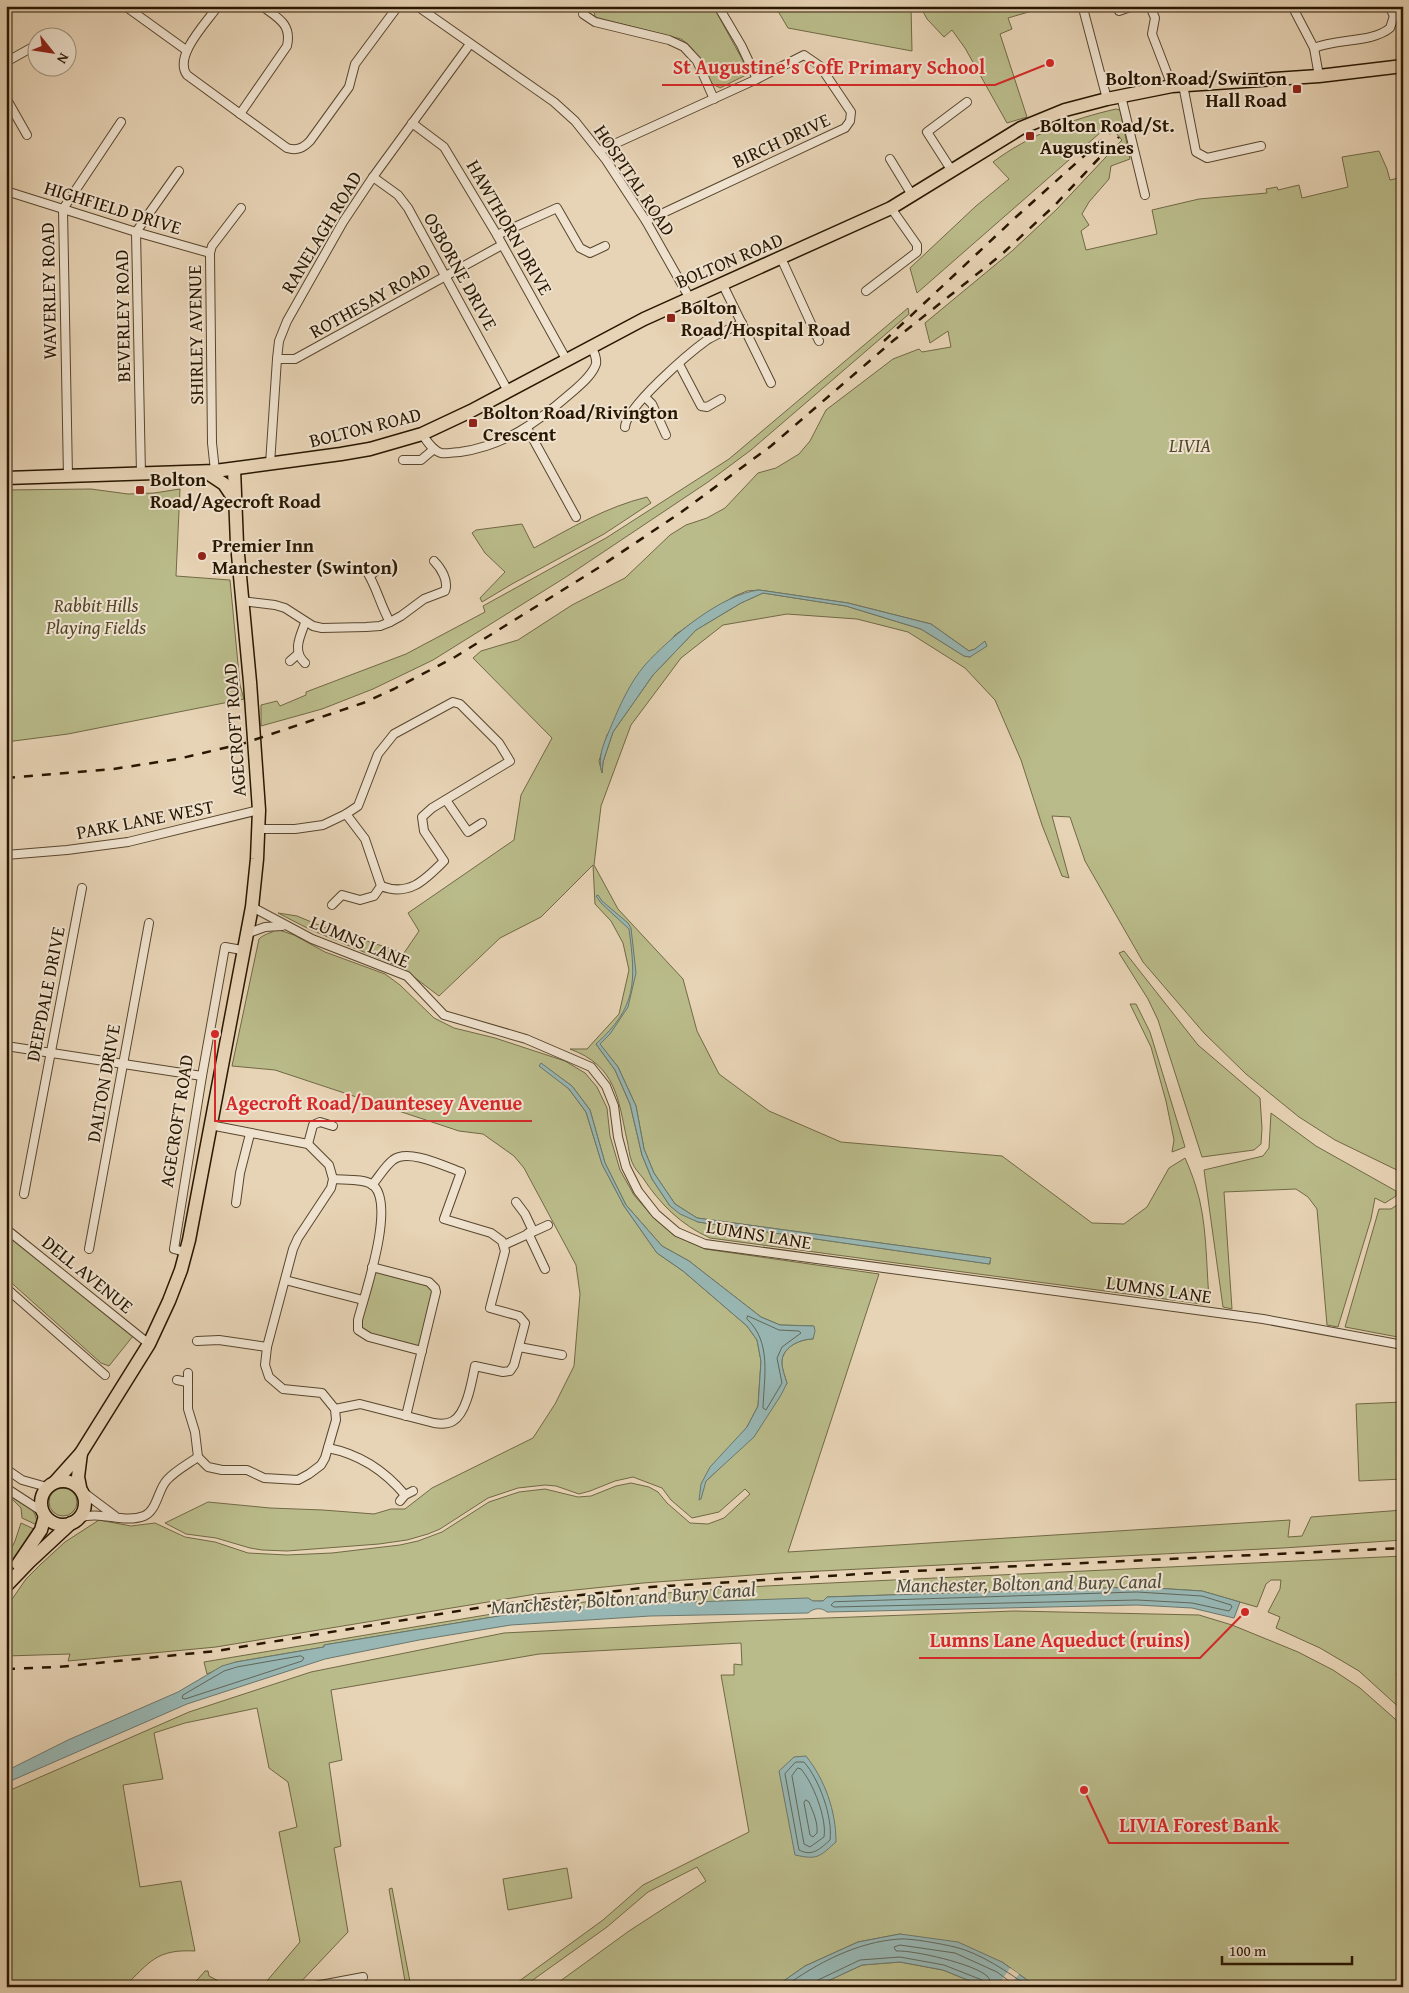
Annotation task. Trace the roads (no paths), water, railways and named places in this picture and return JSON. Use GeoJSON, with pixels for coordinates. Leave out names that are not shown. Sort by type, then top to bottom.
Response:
{"type":"FeatureCollection","features":[{"type":"Feature","properties":{"kind":"main road","name":"BOLTON ROAD"},"geometry":{"type":"LineString","coordinates":[[6,478],[237,469],[370,449],[422,434],[441,426],[566,359],[689,297],[891,208],[1021,128],[1065,110],[1107,99],[1177,85],[1319,76],[1403,66]]}},
{"type":"Feature","properties":{"kind":"main road","name":"AGECROFT ROAD"},"geometry":{"type":"LineString","coordinates":[[51,1485],[81,1453],[149,1344],[169,1301],[186,1252],[242,950],[252,907],[259,810],[250,682],[237,544],[235,503],[237,469]]}},
{"type":"Feature","properties":{"kind":"main road"},"geometry":{"type":"LineString","coordinates":[[211,471],[224,484],[235,503]]}},
{"type":"Feature","properties":{"kind":"main road","name":"AGECROFT ROAD"},"geometry":{"type":"LineString","coordinates":[[81,1453],[78,1477],[81,1490]]}},
{"type":"Feature","properties":{"kind":"main road"},"geometry":{"type":"LineString","coordinates":[[71,1482],[81,1490],[85,1506],[75,1521],[6,1585],[15,1568],[41,1530],[44,1514],[41,1499],[51,1485],[71,1482]]}},
{"type":"Feature","properties":{"kind":"main road"},"geometry":{"type":"LineString","coordinates":[[44,1514],[57,1524],[75,1521]]}},
{"type":"Feature","properties":{"kind":"street"},"geometry":{"type":"LineString","coordinates":[[126,6],[186,50]]}},
{"type":"Feature","properties":{"kind":"street"},"geometry":{"type":"LineString","coordinates":[[218,6],[186,50],[183,63],[184,71],[287,148],[296,150],[305,146],[349,87],[356,64],[398,6]]}},
{"type":"Feature","properties":{"kind":"street"},"geometry":{"type":"LineString","coordinates":[[240,114],[288,46],[290,36],[287,28],[262,6]]}},
{"type":"Feature","properties":{"kind":"street","name":"HOSPITAL ROAD"},"geometry":{"type":"LineString","coordinates":[[417,6],[554,102],[575,121],[599,151],[646,221],[689,297]]}},
{"type":"Feature","properties":{"kind":"street"},"geometry":{"type":"LineString","coordinates":[[599,151],[757,79],[741,45],[718,6]]}},
{"type":"Feature","properties":{"kind":"street"},"geometry":{"type":"LineString","coordinates":[[1119,11],[1133,6]]}},
{"type":"Feature","properties":{"kind":"street"},"geometry":{"type":"LineString","coordinates":[[1150,6],[1155,18],[1152,34],[1177,85],[1196,152],[1207,158],[1261,146]]}},
{"type":"Feature","properties":{"kind":"street"},"geometry":{"type":"LineString","coordinates":[[1292,6],[1314,48],[1319,76]]}},
{"type":"Feature","properties":{"kind":"street"},"geometry":{"type":"LineString","coordinates":[[1314,48],[1326,43],[1378,35],[1390,28],[1394,16],[1389,6]]}},
{"type":"Feature","properties":{"kind":"street"},"geometry":{"type":"LineString","coordinates":[[1084,12],[1107,99]]}},
{"type":"Feature","properties":{"kind":"street"},"geometry":{"type":"LineString","coordinates":[[583,14],[595,22],[669,40],[684,46],[697,61],[714,99]]}},
{"type":"Feature","properties":{"kind":"street"},"geometry":{"type":"LineString","coordinates":[[1394,16],[1403,14]]}},
{"type":"Feature","properties":{"kind":"street","name":"RANELAGH ROAD"},"geometry":{"type":"LineString","coordinates":[[270,464],[277,359],[280,341],[287,321],[343,222],[373,177],[470,44]]}},
{"type":"Feature","properties":{"kind":"street"},"geometry":{"type":"LineString","coordinates":[[6,62],[28,50]]}},
{"type":"Feature","properties":{"kind":"street","name":"BIRCH DRIVE"},"geometry":{"type":"LineString","coordinates":[[646,221],[845,128],[850,121],[851,112],[820,66],[804,55],[757,79]]}},
{"type":"Feature","properties":{"kind":"street"},"geometry":{"type":"LineString","coordinates":[[1121,96],[1145,195]]}},
{"type":"Feature","properties":{"kind":"street"},"geometry":{"type":"LineString","coordinates":[[6,98],[27,135]]}},
{"type":"Feature","properties":{"kind":"street"},"geometry":{"type":"LineString","coordinates":[[952,171],[927,132],[967,102]]}},
{"type":"Feature","properties":{"kind":"street","name":"WAVERLEY ROAD"},"geometry":{"type":"LineString","coordinates":[[68,477],[63,208],[122,122]]}},
{"type":"Feature","properties":{"kind":"street","name":"HAWTHORN DRIVE"},"geometry":{"type":"LineString","coordinates":[[412,124],[444,148],[497,235],[566,359]]}},
{"type":"Feature","properties":{"kind":"street"},"geometry":{"type":"LineString","coordinates":[[890,159],[912,195]]}},
{"type":"Feature","properties":{"kind":"street","name":"BEVERLEY ROAD"},"geometry":{"type":"LineString","coordinates":[[141,474],[136,232],[179,170]]}},
{"type":"Feature","properties":{"kind":"street","name":"OSBORNE DRIVE"},"geometry":{"type":"LineString","coordinates":[[373,177],[398,196],[408,208],[508,391]]}},
{"type":"Feature","properties":{"kind":"street","name":"HIGHFIELD DRIVE"},"geometry":{"type":"LineString","coordinates":[[6,191],[210,253]]}},
{"type":"Feature","properties":{"kind":"street","name":"SHIRLEY AVENUE"},"geometry":{"type":"LineString","coordinates":[[211,471],[210,253],[212,246],[241,208]]}},
{"type":"Feature","properties":{"kind":"street"},"geometry":{"type":"LineString","coordinates":[[497,235],[557,208],[580,248],[590,253],[605,246]]}},
{"type":"Feature","properties":{"kind":"street"},"geometry":{"type":"LineString","coordinates":[[866,291],[917,252],[918,245],[891,208]]}},
{"type":"Feature","properties":{"kind":"street","name":"ROTHESAY ROAD"},"geometry":{"type":"LineString","coordinates":[[277,359],[295,359],[502,245]]}},
{"type":"Feature","properties":{"kind":"street"},"geometry":{"type":"LineString","coordinates":[[781,258],[819,341]]}},
{"type":"Feature","properties":{"kind":"street"},"geometry":{"type":"LineString","coordinates":[[722,283],[771,382]]}},
{"type":"Feature","properties":{"kind":"street"},"geometry":{"type":"LineString","coordinates":[[625,427],[625,421],[645,397],[679,364],[708,340],[742,323]]}},
{"type":"Feature","properties":{"kind":"street"},"geometry":{"type":"LineString","coordinates":[[422,434],[434,449],[443,454],[473,450],[501,441],[527,428],[546,415],[582,384],[592,371],[596,358],[591,346]]}},
{"type":"Feature","properties":{"kind":"street"},"geometry":{"type":"LineString","coordinates":[[679,364],[701,406],[707,407],[721,399]]}},
{"type":"Feature","properties":{"kind":"street"},"geometry":{"type":"LineString","coordinates":[[645,397],[652,404],[666,435]]}},
{"type":"Feature","properties":{"kind":"street"},"geometry":{"type":"LineString","coordinates":[[527,428],[576,517]]}},
{"type":"Feature","properties":{"kind":"street"},"geometry":{"type":"LineString","coordinates":[[403,460],[421,460],[434,449]]}},
{"type":"Feature","properties":{"kind":"street"},"geometry":{"type":"LineString","coordinates":[[242,602],[275,605],[285,608],[305,623],[322,628],[380,626],[401,616],[424,599],[445,591],[446,584],[443,573],[434,561]]}},
{"type":"Feature","properties":{"kind":"street"},"geometry":{"type":"LineString","coordinates":[[364,568],[370,576],[379,602],[390,622]]}},
{"type":"Feature","properties":{"kind":"street"},"geometry":{"type":"LineString","coordinates":[[370,576],[378,569]]}},
{"type":"Feature","properties":{"kind":"street"},"geometry":{"type":"LineString","coordinates":[[305,623],[297,647],[298,654],[305,663]]}},
{"type":"Feature","properties":{"kind":"street"},"geometry":{"type":"LineString","coordinates":[[290,661],[298,654]]}},
{"type":"Feature","properties":{"kind":"street"},"geometry":{"type":"LineString","coordinates":[[259,829],[295,829],[323,825],[346,814],[358,806],[378,754],[394,734],[453,702],[460,704],[499,743],[510,761],[432,808],[422,817],[424,831],[444,861],[430,875],[413,887],[400,892],[381,886]]}},
{"type":"Feature","properties":{"kind":"street"},"geometry":{"type":"LineString","coordinates":[[446,800],[468,832],[482,823]]}},
{"type":"Feature","properties":{"kind":"street","name":"PARK LANE WEST"},"geometry":{"type":"LineString","coordinates":[[6,855],[128,842],[259,810]]}},
{"type":"Feature","properties":{"kind":"street"},"geometry":{"type":"LineString","coordinates":[[346,814],[364,839],[381,886]]}},
{"type":"Feature","properties":{"kind":"street"},"geometry":{"type":"LineString","coordinates":[[332,905],[342,895],[360,900],[374,896],[381,886]]}},
{"type":"Feature","properties":{"kind":"street","name":"DEEPDALE DRIVE"},"geometry":{"type":"LineString","coordinates":[[24,1194],[82,888]]}},
{"type":"Feature","properties":{"kind":"street","name":"LUMNS LANE"},"geometry":{"type":"LineString","coordinates":[[252,907],[312,939],[407,976],[444,1015],[526,1039],[590,1067],[606,1086],[614,1106],[618,1136],[626,1168],[638,1191],[656,1214],[677,1232],[705,1244],[1263,1319],[1403,1345]]}},
{"type":"Feature","properties":{"kind":"street","name":"DALTON DRIVE"},"geometry":{"type":"LineString","coordinates":[[89,1249],[150,923]]}},
{"type":"Feature","properties":{"kind":"street"},"geometry":{"type":"LineString","coordinates":[[246,934],[265,927],[287,927]]}},
{"type":"Feature","properties":{"kind":"street","name":"AGECROFT ROAD"},"geometry":{"type":"LineString","coordinates":[[186,1252],[174,1249],[225,947],[242,950]]}},
{"type":"Feature","properties":{"kind":"street"},"geometry":{"type":"LineString","coordinates":[[6,1046],[202,1076]]}},
{"type":"Feature","properties":{"kind":"street"},"geometry":{"type":"LineString","coordinates":[[308,1144],[313,1126],[320,1122],[333,1126]]}},
{"type":"Feature","properties":{"kind":"street"},"geometry":{"type":"LineString","coordinates":[[188,1373],[188,1410],[195,1432],[198,1457],[208,1467],[222,1470],[247,1470],[264,1478],[298,1480],[321,1465],[336,1420],[335,1409],[322,1393],[283,1389],[269,1377],[265,1365],[267,1347],[298,1238],[331,1188],[333,1179],[329,1165],[308,1144],[210,1125]]}},
{"type":"Feature","properties":{"kind":"street"},"geometry":{"type":"LineString","coordinates":[[236,1203],[240,1172],[250,1134]]}},
{"type":"Feature","properties":{"kind":"street"},"geometry":{"type":"LineString","coordinates":[[335,1409],[360,1404],[437,1423],[454,1420],[460,1413],[466,1400],[476,1366],[503,1372],[510,1371],[514,1365],[525,1323],[523,1319],[490,1308],[505,1251],[504,1244],[491,1232],[461,1226],[444,1219],[461,1172],[416,1157],[401,1156],[392,1161],[372,1185]]}},
{"type":"Feature","properties":{"kind":"street"},"geometry":{"type":"LineString","coordinates":[[333,1179],[364,1182],[372,1185],[378,1194],[383,1213],[380,1233],[357,1325],[360,1333],[378,1340],[422,1351]]}},
{"type":"Feature","properties":{"kind":"street"},"geometry":{"type":"LineString","coordinates":[[516,1202],[525,1214],[545,1269]]}},
{"type":"Feature","properties":{"kind":"street"},"geometry":{"type":"LineString","coordinates":[[504,1244],[548,1225]]}},
{"type":"Feature","properties":{"kind":"street","name":"DELL AVENUE"},"geometry":{"type":"LineString","coordinates":[[6,1229],[149,1344]]}},
{"type":"Feature","properties":{"kind":"street"},"geometry":{"type":"LineString","coordinates":[[372,1267],[423,1280],[429,1282],[435,1288],[435,1302],[406,1416]]}},
{"type":"Feature","properties":{"kind":"street"},"geometry":{"type":"LineString","coordinates":[[285,1280],[363,1300]]}},
{"type":"Feature","properties":{"kind":"street"},"geometry":{"type":"LineString","coordinates":[[6,1288],[105,1375]]}},
{"type":"Feature","properties":{"kind":"street"},"geometry":{"type":"LineString","coordinates":[[196,1340],[219,1340],[267,1347]]}},
{"type":"Feature","properties":{"kind":"street"},"geometry":{"type":"LineString","coordinates":[[519,1347],[562,1355]]}},
{"type":"Feature","properties":{"kind":"street"},"geometry":{"type":"LineString","coordinates":[[177,1380],[187,1382]]}},
{"type":"Feature","properties":{"kind":"street"},"geometry":{"type":"LineString","coordinates":[[328,1448],[354,1456],[379,1470],[393,1480],[402,1498],[413,1491]]}},
{"type":"Feature","properties":{"kind":"street"},"geometry":{"type":"LineString","coordinates":[[75,1521],[88,1514],[130,1518],[146,1515],[153,1507],[166,1480],[198,1457]]}},
{"type":"Feature","properties":{"kind":"street"},"geometry":{"type":"LineString","coordinates":[[6,1469],[22,1480],[51,1485]]}},
{"type":"Feature","properties":{"kind":"street"},"geometry":{"type":"LineString","coordinates":[[6,1488],[44,1514]]}},
{"type":"Feature","properties":{"kind":"street"},"geometry":{"type":"LineString","coordinates":[[81,1490],[117,1517]]}},
{"type":"Feature","properties":{"kind":"street"},"geometry":{"type":"LineString","coordinates":[[310,1987],[363,1977]]}},
{"type":"Feature","properties":{"kind":"water"},"geometry":{"type":"Polygon","coordinates":[[[759,590],[848,603],[931,624],[969,651],[985,641],[987,646],[970,657],[964,656],[921,629],[846,606],[763,593],[741,603],[696,630],[653,675],[613,732],[603,762],[602,773],[600,761],[602,750],[617,712],[634,679],[645,665],[682,630],[713,608],[729,599],[759,590]]]}},
{"type":"Feature","properties":{"kind":"water"},"geometry":{"type":"Polygon","coordinates":[[[598,895],[631,928],[636,973],[628,1007],[610,1034],[600,1044],[618,1067],[636,1106],[644,1149],[654,1173],[675,1204],[697,1218],[991,1258],[989,1264],[698,1222],[680,1214],[670,1206],[652,1179],[642,1155],[630,1104],[615,1070],[596,1044],[619,1018],[626,1005],[630,992],[633,964],[629,929],[601,903],[596,896],[598,895]]]}},
{"type":"Feature","properties":{"kind":"water"},"geometry":{"type":"Polygon","coordinates":[[[541,1063],[572,1086],[590,1110],[605,1163],[626,1205],[662,1246],[689,1261],[761,1317],[780,1325],[814,1326],[813,1339],[803,1340],[794,1344],[783,1355],[782,1365],[787,1383],[754,1437],[706,1481],[701,1499],[699,1500],[701,1484],[710,1467],[747,1427],[758,1406],[761,1361],[757,1340],[747,1326],[683,1271],[657,1253],[624,1206],[602,1164],[586,1112],[569,1089],[539,1066],[541,1063]]]}},
{"type":"Feature","properties":{"kind":"water"},"geometry":{"type":"Polygon","coordinates":[[[1137,1587],[1202,1591],[1240,1602],[1234,1618],[1192,1608],[1137,1605],[827,1612],[818,1609],[808,1613],[650,1616],[511,1625],[419,1640],[325,1659],[187,1704],[6,1783],[6,1771],[68,1740],[178,1692],[222,1666],[324,1647],[324,1645],[511,1614],[606,1605],[808,1598],[813,1601],[823,1601],[827,1597],[1137,1587]]]}},
{"type":"Feature","properties":{"kind":"water"},"geometry":{"type":"Polygon","coordinates":[[[806,1756],[819,1775],[832,1807],[836,1842],[822,1854],[814,1857],[795,1855],[779,1771],[794,1757],[806,1756]]]}},
{"type":"Feature","properties":{"kind":"water"},"geometry":{"type":"Polygon","coordinates":[[[900,1934],[958,1942],[1002,1962],[1037,1987],[985,1987],[943,1970],[900,1962],[862,1965],[815,1987],[775,1987],[805,1966],[858,1942],[900,1934]]]}},
{"type":"Feature","properties":{"kind":"railway"},"geometry":{"type":"LineString","coordinates":[[884,341],[1016,217],[1113,130]]}},
{"type":"Feature","properties":{"kind":"railway"},"geometry":{"type":"LineString","coordinates":[[6,778],[113,769],[178,759],[245,743],[363,703],[455,657],[598,568],[680,513],[771,446],[894,340],[1001,255],[1055,205],[1119,137]]}},
{"type":"Feature","properties":{"kind":"railway"},"geometry":{"type":"LineString","coordinates":[[6,1669],[58,1667],[216,1651],[495,1605],[651,1587],[893,1572],[1403,1548]]}},
{"type":"Feature","properties":{"kind":"place","name":"St Augustine's CofE Primary School"},"geometry":{"type":"Point","coordinates":[1050,63]}},
{"type":"Feature","properties":{"kind":"place","name":"Bolton Road/Swinton Hall Road"},"geometry":{"type":"Point","coordinates":[1297,89]}},
{"type":"Feature","properties":{"kind":"place","name":"Bolton Road/St. Augustines"},"geometry":{"type":"Point","coordinates":[1030,136]}},
{"type":"Feature","properties":{"kind":"place","name":"Bolton Road/Hospital Road"},"geometry":{"type":"Point","coordinates":[671,318]}},
{"type":"Feature","properties":{"kind":"place","name":"Bolton Road/Rivington Crescent"},"geometry":{"type":"Point","coordinates":[473,423]}},
{"type":"Feature","properties":{"kind":"place","name":"Bolton Road/Agecroft Road"},"geometry":{"type":"Point","coordinates":[140,490]}},
{"type":"Feature","properties":{"kind":"place","name":"Premier Inn Manchester (Swinton)"},"geometry":{"type":"Point","coordinates":[202,556]}},
{"type":"Feature","properties":{"kind":"place","name":"Agecroft Road/Dauntesey Avenue"},"geometry":{"type":"Point","coordinates":[215,1034]}},
{"type":"Feature","properties":{"kind":"place","name":"Lumns Lane Aqueduct (ruins)"},"geometry":{"type":"Point","coordinates":[1245,1612]}},
{"type":"Feature","properties":{"kind":"place","name":"LIVIA Forest Bank"},"geometry":{"type":"Point","coordinates":[1084,1790]}},
{"type":"Feature","properties":{"kind":"park label","name":"LIVIA"},"geometry":{"type":"Point","coordinates":[1190,445]}},
{"type":"Feature","properties":{"kind":"park label","name":"Rabbit Hills Playing Fields"},"geometry":{"type":"Point","coordinates":[96,616]}},
{"type":"Feature","properties":{"kind":"water label","name":"Manchester, Bolton and Bury Canal"},"geometry":{"type":"Point","coordinates":[1029,1583]}},
{"type":"Feature","properties":{"kind":"water label","name":"Manchester, Bolton and Bury Canal"},"geometry":{"type":"Point","coordinates":[623,1598]}}]}
